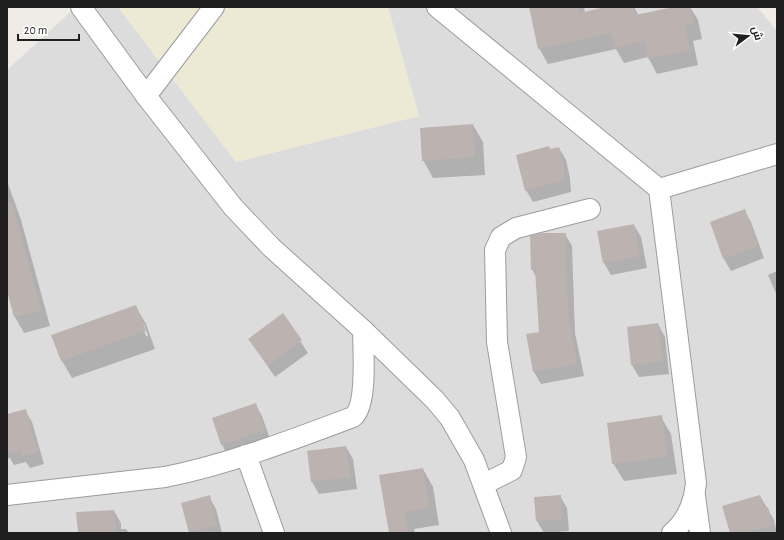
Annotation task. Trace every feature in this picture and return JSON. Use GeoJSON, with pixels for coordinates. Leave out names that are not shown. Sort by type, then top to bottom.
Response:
{"type":"FeatureCollection","features":[{"type":"Feature","properties":{"kind":"street"},"geometry":{"type":"LineString","coordinates":[[81,7],[146,96],[233,207],[271,247],[363,330],[435,400],[450,418],[474,460],[501,533]]}},
{"type":"Feature","properties":{"kind":"street"},"geometry":{"type":"LineString","coordinates":[[98,7],[100,34]]}},
{"type":"Feature","properties":{"kind":"street"},"geometry":{"type":"LineString","coordinates":[[146,96],[214,7]]}},
{"type":"Feature","properties":{"kind":"street"},"geometry":{"type":"LineString","coordinates":[[437,7],[659,189],[696,483],[695,496],[700,533]]}},
{"type":"Feature","properties":{"kind":"street"},"geometry":{"type":"LineString","coordinates":[[659,189],[777,154]]}},
{"type":"Feature","properties":{"kind":"street"},"geometry":{"type":"LineString","coordinates":[[484,484],[512,470],[516,457],[497,342],[494,258],[496,243],[506,233],[516,228],[590,209]]}},
{"type":"Feature","properties":{"kind":"street"},"geometry":{"type":"LineString","coordinates":[[7,496],[165,478],[246,455],[347,419],[357,413],[362,396],[363,330]]}},
{"type":"Feature","properties":{"kind":"street"},"geometry":{"type":"LineString","coordinates":[[246,455],[274,533]]}},
{"type":"Feature","properties":{"kind":"street"},"geometry":{"type":"LineString","coordinates":[[672,533],[689,513],[695,496]]}},
{"type":"Feature","properties":{"kind":"shaded area"},"geometry":{"type":"Polygon","coordinates":[[[76,7],[118,7],[236,162],[419,116],[388,7],[757,7],[777,31],[777,533],[7,533],[7,70],[76,7]]]}},
{"type":"Feature","properties":{"kind":"shaded area"},"geometry":{"type":"Polygon","coordinates":[[[118,7],[388,7],[419,116],[236,162],[118,7]]]}},
{"type":"Feature","properties":{"kind":"building"},"geometry":{"type":"Polygon","coordinates":[[[529,7],[578,7],[580,13],[605,7],[633,7],[635,15],[674,7],[690,7],[694,23],[685,25],[690,50],[648,59],[644,41],[615,48],[611,33],[538,49],[529,7]]]}},
{"type":"Feature","properties":{"kind":"building"},"geometry":{"type":"Polygon","coordinates":[[[473,124],[475,157],[422,161],[420,128],[473,124]]]}},
{"type":"Feature","properties":{"kind":"building"},"geometry":{"type":"Polygon","coordinates":[[[549,146],[550,149],[559,147],[564,165],[564,180],[525,191],[516,155],[549,146]]]}},
{"type":"Feature","properties":{"kind":"building"},"geometry":{"type":"Polygon","coordinates":[[[12,203],[41,310],[14,317],[7,291],[7,204],[12,203]]]}},
{"type":"Feature","properties":{"kind":"building"},"geometry":{"type":"Polygon","coordinates":[[[745,209],[758,246],[723,259],[710,222],[745,209]]]}},
{"type":"Feature","properties":{"kind":"building"},"geometry":{"type":"Polygon","coordinates":[[[634,224],[640,256],[603,263],[597,231],[634,224]]]}},
{"type":"Feature","properties":{"kind":"building"},"geometry":{"type":"Polygon","coordinates":[[[542,233],[566,233],[566,269],[569,320],[577,364],[533,372],[526,334],[539,332],[535,269],[531,270],[530,236],[542,233]]]}},
{"type":"Feature","properties":{"kind":"building"},"geometry":{"type":"Polygon","coordinates":[[[136,305],[146,331],[61,361],[51,335],[136,305]]]}},
{"type":"Feature","properties":{"kind":"building"},"geometry":{"type":"Polygon","coordinates":[[[283,313],[302,340],[268,366],[248,339],[283,313]]]}},
{"type":"Feature","properties":{"kind":"building"},"geometry":{"type":"Polygon","coordinates":[[[658,323],[663,362],[631,365],[627,327],[658,323]]]}},
{"type":"Feature","properties":{"kind":"building"},"geometry":{"type":"Polygon","coordinates":[[[256,403],[265,430],[221,445],[212,418],[256,403]]]}},
{"type":"Feature","properties":{"kind":"building"},"geometry":{"type":"Polygon","coordinates":[[[26,409],[38,452],[22,456],[20,450],[7,453],[7,414],[26,409]]]}},
{"type":"Feature","properties":{"kind":"building"},"geometry":{"type":"Polygon","coordinates":[[[662,415],[667,457],[612,464],[607,423],[662,415]]]}},
{"type":"Feature","properties":{"kind":"building"},"geometry":{"type":"Polygon","coordinates":[[[346,446],[350,477],[311,482],[307,451],[346,446]]]}},
{"type":"Feature","properties":{"kind":"building"},"geometry":{"type":"Polygon","coordinates":[[[423,468],[430,508],[405,512],[408,533],[389,533],[379,475],[423,468]]]}},
{"type":"Feature","properties":{"kind":"building"},"geometry":{"type":"Polygon","coordinates":[[[210,495],[217,525],[189,533],[181,503],[210,495]]]}},
{"type":"Feature","properties":{"kind":"building"},"geometry":{"type":"Polygon","coordinates":[[[561,495],[563,519],[536,521],[534,497],[561,495]]]}},
{"type":"Feature","properties":{"kind":"building"},"geometry":{"type":"Polygon","coordinates":[[[760,495],[764,508],[768,507],[773,525],[744,533],[730,533],[722,506],[760,495]]]}},
{"type":"Feature","properties":{"kind":"building"},"geometry":{"type":"Polygon","coordinates":[[[114,510],[116,533],[78,533],[76,512],[114,510]]]}}]}
